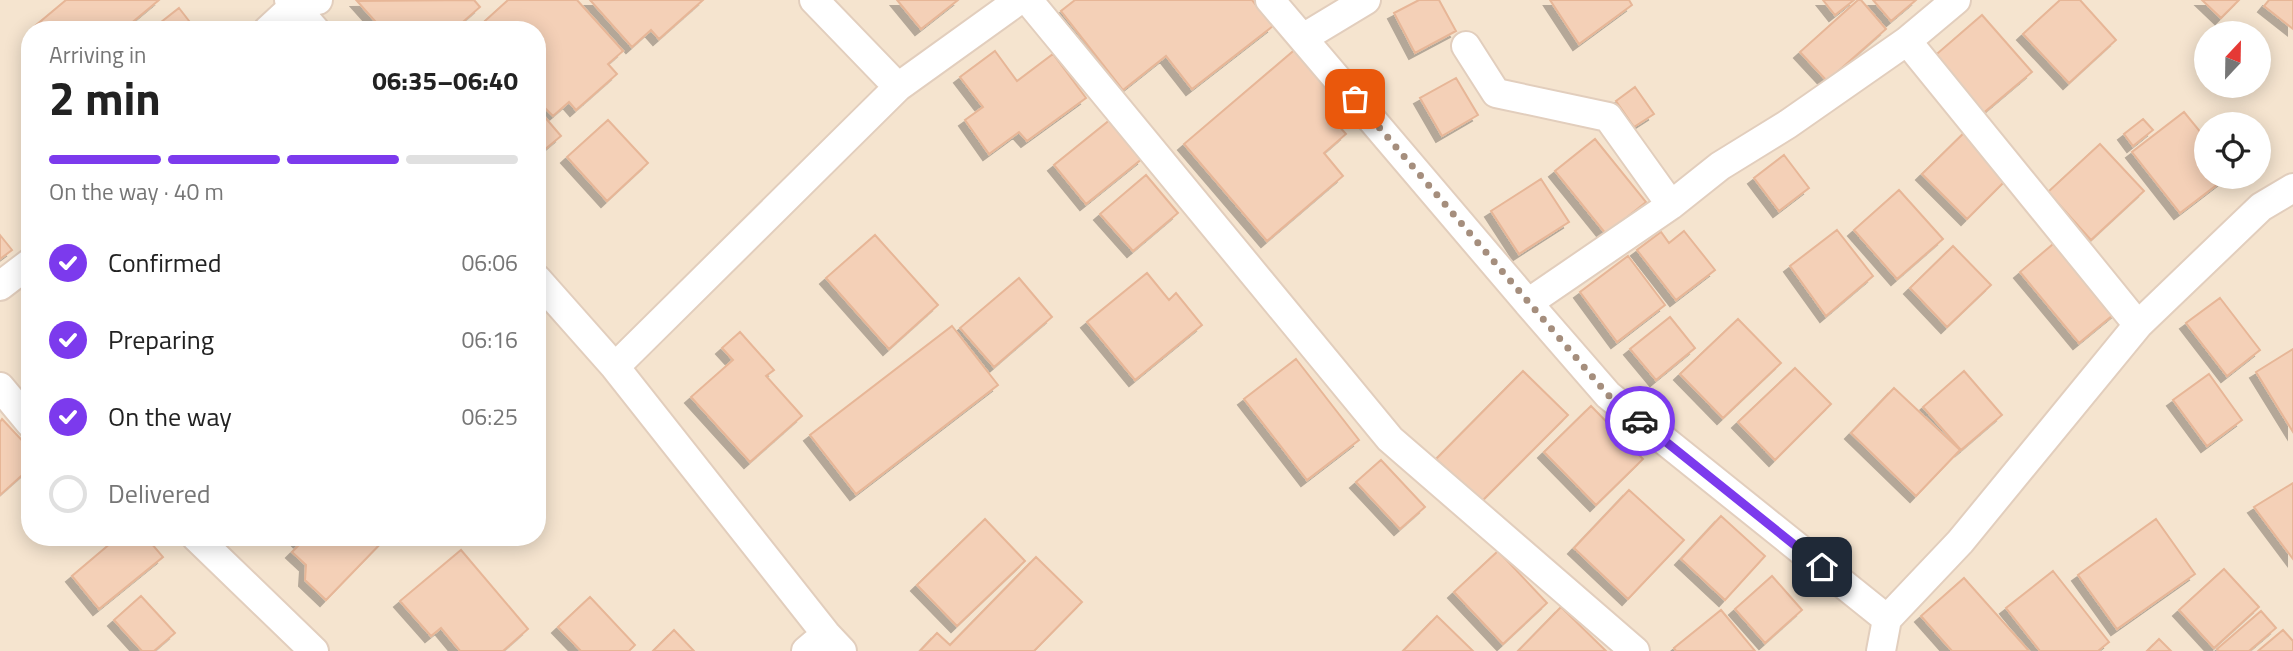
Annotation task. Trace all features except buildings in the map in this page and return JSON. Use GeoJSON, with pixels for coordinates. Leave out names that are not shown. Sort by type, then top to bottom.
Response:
{"type":"FeatureCollection","features":[{"type":"Feature","properties":{"kind":"street"},"geometry":{"type":"LineString","coordinates":[[814,0],[898,87]]}},
{"type":"Feature","properties":{"kind":"street"},"geometry":{"type":"LineString","coordinates":[[615,367],[898,87],[1019,0]]}},
{"type":"Feature","properties":{"kind":"street"},"geometry":{"type":"LineString","coordinates":[[1028,0],[1390,439],[1635,651]]}},
{"type":"Feature","properties":{"kind":"street"},"geometry":{"type":"LineString","coordinates":[[1270,0],[1608,395],[1887,619]]}},
{"type":"Feature","properties":{"kind":"street"},"geometry":{"type":"LineString","coordinates":[[1303,38],[1366,0]]}},
{"type":"Feature","properties":{"kind":"street"},"geometry":{"type":"LineString","coordinates":[[1528,303],[1671,205],[1720,166],[1788,124],[1907,41],[1956,0]]}},
{"type":"Feature","properties":{"kind":"street"},"geometry":{"type":"LineString","coordinates":[[278,21],[300,2],[310,21]]}},
{"type":"Feature","properties":{"kind":"street"},"geometry":{"type":"LineString","coordinates":[[1907,41],[2138,325]]}},
{"type":"Feature","properties":{"kind":"street"},"geometry":{"type":"LineString","coordinates":[[1466,46],[1496,93],[1608,117],[1671,205]]}},
{"type":"Feature","properties":{"kind":"street"},"geometry":{"type":"LineString","coordinates":[[1881,651],[1887,619],[1959,542],[2138,325],[2261,207],[2293,188]]}},
{"type":"Feature","properties":{"kind":"street"},"geometry":{"type":"LineString","coordinates":[[0,286],[21,270]]}},
{"type":"Feature","properties":{"kind":"street"},"geometry":{"type":"LineString","coordinates":[[546,289],[615,367],[824,645]]}},
{"type":"Feature","properties":{"kind":"street"},"geometry":{"type":"LineString","coordinates":[[0,387],[21,412]]}},
{"type":"Feature","properties":{"kind":"street"},"geometry":{"type":"LineString","coordinates":[[205,546],[314,651]]}},
{"type":"Feature","properties":{"kind":"shaded area"},"geometry":{"type":"Polygon","coordinates":[[[0,0],[2293,0],[2293,651],[0,651],[0,0]]]}},
{"type":"Feature","properties":{"kind":"way so far"},"geometry":{"type":"LineString","coordinates":[[1355,99],[1608,395],[1640,421]]}},
{"type":"Feature","properties":{"kind":"route"},"geometry":{"type":"LineString","coordinates":[[1640,421],[1822,567]]}}]}
